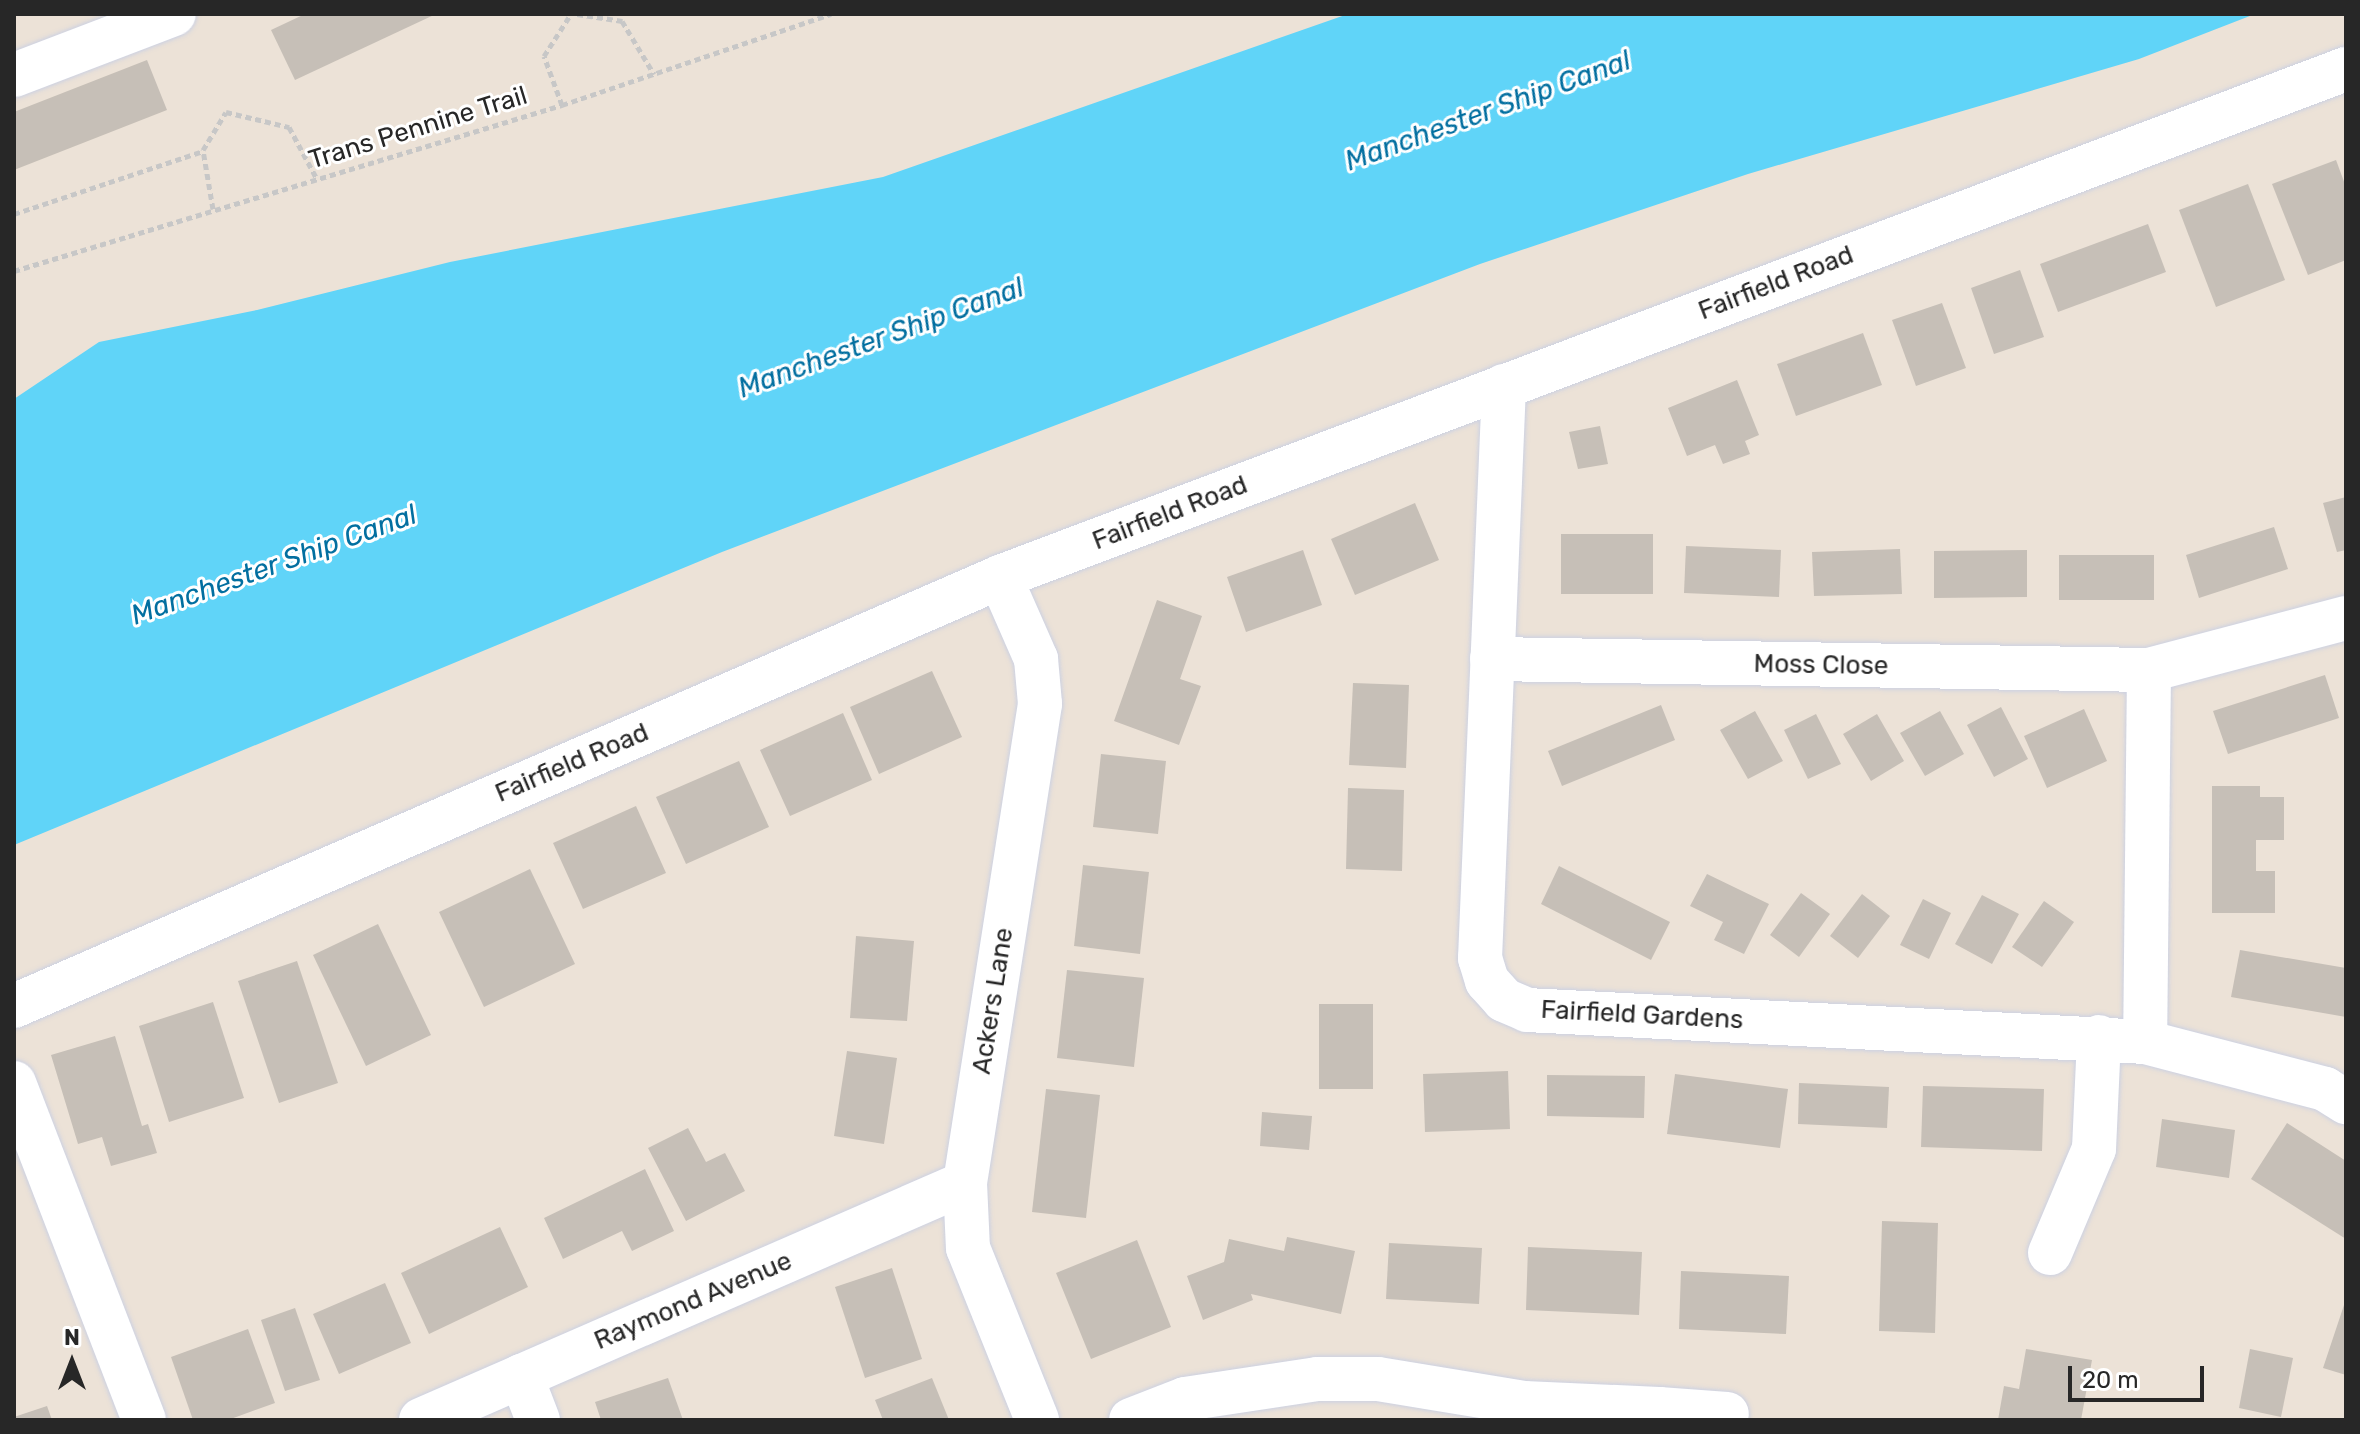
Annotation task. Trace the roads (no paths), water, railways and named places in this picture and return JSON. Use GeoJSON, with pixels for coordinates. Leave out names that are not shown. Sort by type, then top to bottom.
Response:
{"type":"FeatureCollection","features":[{"type":"Feature","properties":{"kind":"street"},"geometry":{"type":"LineString","coordinates":[[14,75],[174,14]]}},
{"type":"Feature","properties":{"kind":"street","name":"Fairfield Road"},"geometry":{"type":"LineString","coordinates":[[14,1006],[1000,577],[2346,69]]}},
{"type":"Feature","properties":{"kind":"street","name":"Fairfield Gardens"},"geometry":{"type":"LineString","coordinates":[[1504,386],[1480,958],[1487,981],[1504,1000],[1527,1010],[2099,1037],[2145,1042],[2325,1089],[2346,1102]]}},
{"type":"Feature","properties":{"kind":"street","name":"Ackers Lane"},"geometry":{"type":"LineString","coordinates":[[1000,577],[1036,659],[1040,704],[965,1183],[968,1248],[1037,1420]]}},
{"type":"Feature","properties":{"kind":"street","name":"Moss Close"},"geometry":{"type":"LineString","coordinates":[[1492,659],[2149,670],[2346,618]]}},
{"type":"Feature","properties":{"kind":"street"},"geometry":{"type":"LineString","coordinates":[[2145,1042],[2149,670]]}},
{"type":"Feature","properties":{"kind":"street"},"geometry":{"type":"LineString","coordinates":[[2050,1253],[2094,1149],[2099,1037]]}},
{"type":"Feature","properties":{"kind":"street"},"geometry":{"type":"LineString","coordinates":[[14,1083],[144,1420]]}},
{"type":"Feature","properties":{"kind":"street","name":"Raymond Avenue"},"geometry":{"type":"LineString","coordinates":[[421,1420],[965,1183]]}},
{"type":"Feature","properties":{"kind":"street"},"geometry":{"type":"LineString","coordinates":[[521,1376],[538,1420]]}},
{"type":"Feature","properties":{"kind":"street"},"geometry":{"type":"LineString","coordinates":[[1131,1420],[1185,1399],[1317,1379],[1378,1379],[1524,1403],[1658,1414],[1727,1414]]}},
{"type":"Feature","properties":{"kind":"water","name":"Manchester Ship Canal"},"geometry":{"type":"Polygon","coordinates":[[[1348,14],[2255,14],[2139,59],[1748,174],[1480,264],[722,552],[14,845],[14,399],[99,342],[257,310],[450,262],[883,177],[1348,14]]]}}]}
